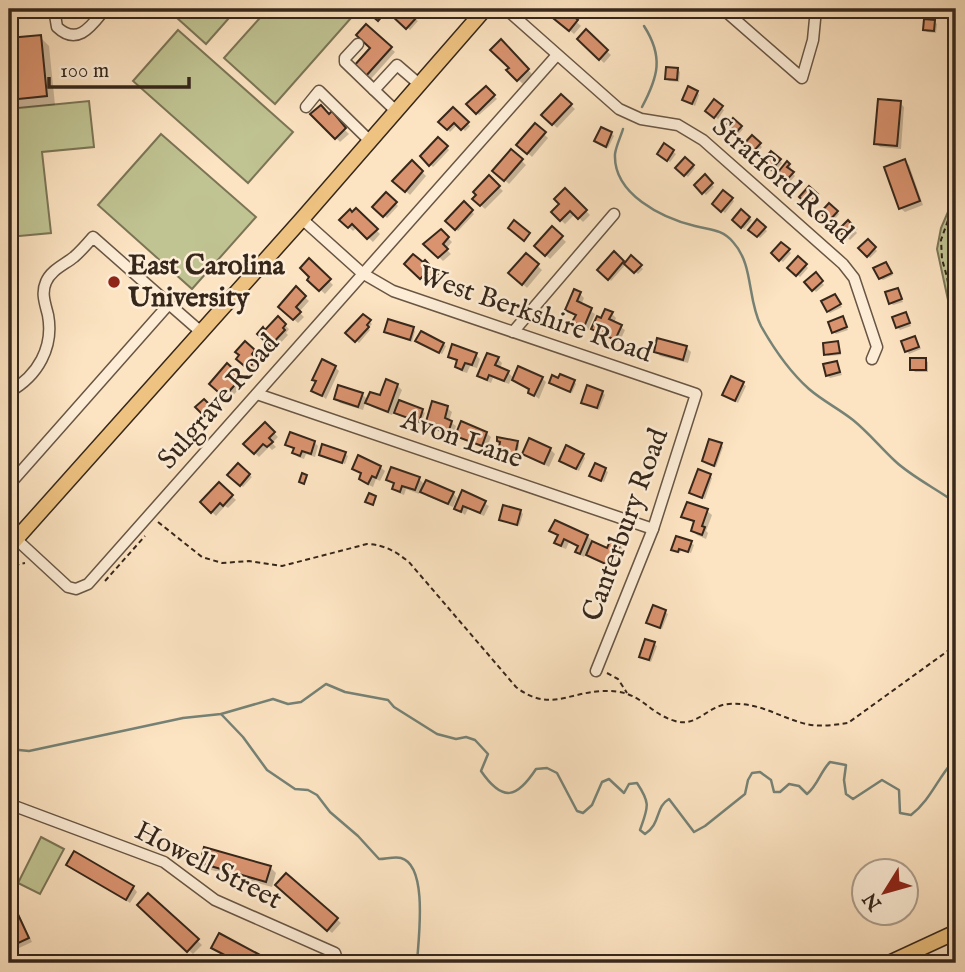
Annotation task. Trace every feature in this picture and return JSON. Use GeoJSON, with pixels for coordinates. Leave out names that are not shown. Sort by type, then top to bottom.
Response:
{"type":"FeatureCollection","features":[{"type":"Feature","properties":{"kind":"main road"},"geometry":{"type":"LineString","coordinates":[[12,543],[302,219],[485,9]]}},
{"type":"Feature","properties":{"kind":"main road"},"geometry":{"type":"LineString","coordinates":[[890,963],[917,958],[956,932]]}},
{"type":"Feature","properties":{"kind":"street"},"geometry":{"type":"LineString","coordinates":[[54,9],[55,22],[62,32],[74,36],[86,31],[105,9]]}},
{"type":"Feature","properties":{"kind":"street","name":"Stratford Road"},"geometry":{"type":"LineString","coordinates":[[506,9],[609,102],[629,115],[678,125],[696,135],[843,264],[854,278],[877,347],[872,359]]}},
{"type":"Feature","properties":{"kind":"street"},"geometry":{"type":"LineString","coordinates":[[723,9],[802,78],[813,40],[816,9]]}},
{"type":"Feature","properties":{"kind":"street"},"geometry":{"type":"LineString","coordinates":[[358,44],[345,58],[345,62],[396,111]]}},
{"type":"Feature","properties":{"kind":"street","name":"Sulgrave Road"},"geometry":{"type":"LineString","coordinates":[[12,543],[68,587],[76,589],[88,584],[557,55]]}},
{"type":"Feature","properties":{"kind":"street"},"geometry":{"type":"LineString","coordinates":[[374,90],[397,65],[419,84]]}},
{"type":"Feature","properties":{"kind":"street"},"geometry":{"type":"LineString","coordinates":[[306,107],[319,91],[370,141]]}},
{"type":"Feature","properties":{"kind":"street"},"geometry":{"type":"LineString","coordinates":[[513,332],[614,214]]}},
{"type":"Feature","properties":{"kind":"street","name":"West Berkshire Road"},"geometry":{"type":"LineString","coordinates":[[302,219],[362,273],[393,291],[696,394]]}},
{"type":"Feature","properties":{"kind":"street"},"geometry":{"type":"LineString","coordinates":[[9,392],[31,375],[46,350],[49,327],[43,294],[48,278],[56,269],[76,256],[93,237],[201,332]]}},
{"type":"Feature","properties":{"kind":"street"},"geometry":{"type":"LineString","coordinates":[[9,485],[169,304]]}},
{"type":"Feature","properties":{"kind":"street","name":"Avon Lane"},"geometry":{"type":"LineString","coordinates":[[257,394],[653,529]]}},
{"type":"Feature","properties":{"kind":"street","name":"Canterbury Road"},"geometry":{"type":"LineString","coordinates":[[596,671],[653,529],[696,394]]}},
{"type":"Feature","properties":{"kind":"street","name":"Howell Street"},"geometry":{"type":"LineString","coordinates":[[9,804],[164,862],[215,900],[335,953],[338,963]]}},
{"type":"Feature","properties":{"kind":"path"},"geometry":{"type":"LineString","coordinates":[[956,179],[952,209],[941,240],[942,259],[956,328]]}},
{"type":"Feature","properties":{"kind":"path"},"geometry":{"type":"LineString","coordinates":[[157,522],[202,557],[222,563],[249,561],[282,566],[367,544],[394,550],[409,562],[516,687],[525,695],[542,701],[603,691],[637,696],[674,721],[695,721],[727,704],[758,705],[806,724],[848,723],[956,645]]}},
{"type":"Feature","properties":{"kind":"path"},"geometry":{"type":"LineString","coordinates":[[105,581],[148,532]]}},
{"type":"Feature","properties":{"kind":"path"},"geometry":{"type":"LineString","coordinates":[[9,573],[19,564],[27,563]]}},
{"type":"Feature","properties":{"kind":"path"},"geometry":{"type":"LineString","coordinates":[[596,671],[612,674],[623,684],[627,693]]}},
{"type":"Feature","properties":{"kind":"green space"},"geometry":{"type":"Polygon","coordinates":[[[167,9],[237,9],[206,44],[167,9]]]}},
{"type":"Feature","properties":{"kind":"green space"},"geometry":{"type":"Polygon","coordinates":[[[268,9],[359,9],[275,104],[224,58],[268,9]]]}},
{"type":"Feature","properties":{"kind":"green space"},"geometry":{"type":"Polygon","coordinates":[[[178,30],[293,132],[248,183],[133,81],[178,30]]]}},
{"type":"Feature","properties":{"kind":"green space"},"geometry":{"type":"Polygon","coordinates":[[[89,101],[94,147],[42,152],[51,233],[9,237],[9,109],[89,101]]]}},
{"type":"Feature","properties":{"kind":"green space"},"geometry":{"type":"Polygon","coordinates":[[[161,134],[256,217],[192,289],[98,205],[161,134]]]}},
{"type":"Feature","properties":{"kind":"green space"},"geometry":{"type":"Polygon","coordinates":[[[956,169],[956,337],[937,249],[941,228],[951,205],[956,169]]]}},
{"type":"Feature","properties":{"kind":"green space"},"geometry":{"type":"Polygon","coordinates":[[[41,837],[64,849],[40,894],[18,883],[41,837]]]}},
{"type":"Feature","properties":{"kind":"building"},"geometry":{"type":"Polygon","coordinates":[[[9,9],[40,9],[40,10],[9,12],[9,9]]]}},
{"type":"Feature","properties":{"kind":"building"},"geometry":{"type":"Polygon","coordinates":[[[377,9],[383,15],[378,21],[371,15],[377,9]]]}},
{"type":"Feature","properties":{"kind":"building"},"geometry":{"type":"Polygon","coordinates":[[[401,9],[408,9],[417,17],[406,29],[391,15],[401,9]]]}},
{"type":"Feature","properties":{"kind":"building"},"geometry":{"type":"Polygon","coordinates":[[[552,9],[565,9],[578,20],[569,31],[548,14],[552,9]]]}},
{"type":"Feature","properties":{"kind":"building"},"geometry":{"type":"Polygon","coordinates":[[[924,19],[935,20],[934,31],[923,30],[924,19]]]}},
{"type":"Feature","properties":{"kind":"building"},"geometry":{"type":"Polygon","coordinates":[[[366,24],[392,47],[365,77],[353,67],[370,48],[356,35],[366,24]]]}},
{"type":"Feature","properties":{"kind":"building"},"geometry":{"type":"Polygon","coordinates":[[[586,29],[608,50],[599,60],[577,39],[586,29]]]}},
{"type":"Feature","properties":{"kind":"building"},"geometry":{"type":"Polygon","coordinates":[[[41,35],[47,96],[9,100],[9,38],[41,35]]]}},
{"type":"Feature","properties":{"kind":"building"},"geometry":{"type":"Polygon","coordinates":[[[501,39],[529,69],[517,81],[506,70],[509,68],[490,50],[501,39]]]}},
{"type":"Feature","properties":{"kind":"building"},"geometry":{"type":"Polygon","coordinates":[[[666,67],[678,68],[677,80],[665,79],[666,67]]]}},
{"type":"Feature","properties":{"kind":"building"},"geometry":{"type":"Polygon","coordinates":[[[486,86],[495,95],[476,114],[466,104],[486,86]]]}},
{"type":"Feature","properties":{"kind":"building"},"geometry":{"type":"Polygon","coordinates":[[[688,86],[698,91],[692,104],[682,100],[688,86]]]}},
{"type":"Feature","properties":{"kind":"building"},"geometry":{"type":"Polygon","coordinates":[[[561,94],[572,104],[552,125],[541,115],[561,94]]]}},
{"type":"Feature","properties":{"kind":"building"},"geometry":{"type":"Polygon","coordinates":[[[714,99],[723,106],[714,118],[705,111],[714,99]]]}},
{"type":"Feature","properties":{"kind":"building"},"geometry":{"type":"Polygon","coordinates":[[[878,99],[901,101],[897,146],[874,144],[878,99]]]}},
{"type":"Feature","properties":{"kind":"building"},"geometry":{"type":"Polygon","coordinates":[[[321,105],[329,114],[332,111],[346,128],[335,139],[310,114],[321,105]]]}},
{"type":"Feature","properties":{"kind":"building"},"geometry":{"type":"Polygon","coordinates":[[[453,107],[469,122],[461,130],[454,123],[447,130],[438,122],[453,107]]]}},
{"type":"Feature","properties":{"kind":"building"},"geometry":{"type":"Polygon","coordinates":[[[733,118],[742,126],[733,136],[724,128],[733,118]]]}},
{"type":"Feature","properties":{"kind":"building"},"geometry":{"type":"Polygon","coordinates":[[[535,123],[546,132],[527,154],[516,145],[535,123]]]}},
{"type":"Feature","properties":{"kind":"building"},"geometry":{"type":"Polygon","coordinates":[[[601,127],[612,132],[606,147],[594,141],[601,127]]]}},
{"type":"Feature","properties":{"kind":"building"},"geometry":{"type":"Polygon","coordinates":[[[752,135],[761,143],[751,154],[742,146],[752,135]]]}},
{"type":"Feature","properties":{"kind":"building"},"geometry":{"type":"Polygon","coordinates":[[[438,137],[448,146],[429,166],[420,156],[438,137]]]}},
{"type":"Feature","properties":{"kind":"building"},"geometry":{"type":"Polygon","coordinates":[[[664,143],[674,150],[667,161],[657,154],[664,143]]]}},
{"type":"Feature","properties":{"kind":"building"},"geometry":{"type":"Polygon","coordinates":[[[511,149],[523,159],[504,181],[492,171],[511,149]]]}},
{"type":"Feature","properties":{"kind":"building"},"geometry":{"type":"Polygon","coordinates":[[[771,151],[781,159],[771,170],[762,162],[771,151]]]}},
{"type":"Feature","properties":{"kind":"building"},"geometry":{"type":"Polygon","coordinates":[[[685,157],[694,165],[684,176],[675,168],[685,157]]]}},
{"type":"Feature","properties":{"kind":"building"},"geometry":{"type":"Polygon","coordinates":[[[905,159],[920,201],[899,209],[884,167],[905,159]]]}},
{"type":"Feature","properties":{"kind":"building"},"geometry":{"type":"Polygon","coordinates":[[[412,160],[423,171],[405,192],[392,181],[412,160]]]}},
{"type":"Feature","properties":{"kind":"building"},"geometry":{"type":"Polygon","coordinates":[[[787,161],[790,164],[787,167],[794,172],[784,183],[775,176],[787,161]]]}},
{"type":"Feature","properties":{"kind":"building"},"geometry":{"type":"Polygon","coordinates":[[[705,174],[713,183],[702,194],[694,185],[705,174]]]}},
{"type":"Feature","properties":{"kind":"building"},"geometry":{"type":"Polygon","coordinates":[[[489,175],[500,186],[480,206],[472,199],[476,195],[473,192],[489,175]]]}},
{"type":"Feature","properties":{"kind":"building"},"geometry":{"type":"Polygon","coordinates":[[[809,186],[818,194],[808,205],[799,197],[809,186]]]}},
{"type":"Feature","properties":{"kind":"building"},"geometry":{"type":"Polygon","coordinates":[[[565,188],[587,210],[578,219],[570,211],[560,221],[551,212],[559,204],[554,199],[565,188]]]}},
{"type":"Feature","properties":{"kind":"building"},"geometry":{"type":"Polygon","coordinates":[[[723,190],[733,198],[721,212],[712,204],[723,190]]]}},
{"type":"Feature","properties":{"kind":"building"},"geometry":{"type":"Polygon","coordinates":[[[386,192],[397,202],[383,217],[372,207],[386,192]]]}},
{"type":"Feature","properties":{"kind":"building"},"geometry":{"type":"Polygon","coordinates":[[[464,201],[473,210],[455,230],[445,221],[464,201]]]}},
{"type":"Feature","properties":{"kind":"building"},"geometry":{"type":"Polygon","coordinates":[[[829,203],[838,211],[829,221],[820,213],[829,203]]]}},
{"type":"Feature","properties":{"kind":"building"},"geometry":{"type":"Polygon","coordinates":[[[356,208],[378,229],[367,239],[352,224],[348,228],[339,220],[350,209],[352,212],[356,208]]]}},
{"type":"Feature","properties":{"kind":"building"},"geometry":{"type":"Polygon","coordinates":[[[741,209],[750,217],[741,228],[732,220],[741,209]]]}},
{"type":"Feature","properties":{"kind":"building"},"geometry":{"type":"Polygon","coordinates":[[[757,219],[766,227],[757,237],[748,230],[757,219]]]}},
{"type":"Feature","properties":{"kind":"building"},"geometry":{"type":"Polygon","coordinates":[[[514,220],[530,233],[524,241],[508,228],[514,220]]]}},
{"type":"Feature","properties":{"kind":"building"},"geometry":{"type":"Polygon","coordinates":[[[848,220],[856,229],[846,239],[838,230],[848,220]]]}},
{"type":"Feature","properties":{"kind":"building"},"geometry":{"type":"Polygon","coordinates":[[[552,226],[563,236],[545,256],[534,246],[552,226]]]}},
{"type":"Feature","properties":{"kind":"building"},"geometry":{"type":"Polygon","coordinates":[[[441,229],[449,237],[443,244],[448,249],[438,258],[423,244],[441,229]]]}},
{"type":"Feature","properties":{"kind":"building"},"geometry":{"type":"Polygon","coordinates":[[[868,239],[876,247],[867,257],[858,248],[868,239]]]}},
{"type":"Feature","properties":{"kind":"building"},"geometry":{"type":"Polygon","coordinates":[[[781,242],[790,249],[779,261],[771,253],[781,242]]]}},
{"type":"Feature","properties":{"kind":"building"},"geometry":{"type":"Polygon","coordinates":[[[614,251],[624,261],[608,280],[597,270],[614,251]]]}},
{"type":"Feature","properties":{"kind":"building"},"geometry":{"type":"Polygon","coordinates":[[[526,253],[539,264],[522,285],[508,273],[526,253]]]}},
{"type":"Feature","properties":{"kind":"building"},"geometry":{"type":"Polygon","coordinates":[[[413,254],[423,262],[425,260],[438,274],[430,284],[422,277],[420,279],[404,264],[413,254]]]}},
{"type":"Feature","properties":{"kind":"building"},"geometry":{"type":"Polygon","coordinates":[[[631,255],[642,265],[634,273],[624,264],[631,255]]]}},
{"type":"Feature","properties":{"kind":"building"},"geometry":{"type":"Polygon","coordinates":[[[798,256],[807,264],[796,276],[787,268],[798,256]]]}},
{"type":"Feature","properties":{"kind":"building"},"geometry":{"type":"Polygon","coordinates":[[[309,258],[331,279],[319,291],[307,280],[309,277],[300,268],[309,258]]]}},
{"type":"Feature","properties":{"kind":"building"},"geometry":{"type":"Polygon","coordinates":[[[886,262],[892,273],[879,279],[873,268],[886,262]]]}},
{"type":"Feature","properties":{"kind":"building"},"geometry":{"type":"Polygon","coordinates":[[[816,272],[823,281],[812,291],[804,282],[816,272]]]}},
{"type":"Feature","properties":{"kind":"building"},"geometry":{"type":"Polygon","coordinates":[[[296,286],[306,296],[296,307],[301,312],[293,320],[278,307],[296,286]]]}},
{"type":"Feature","properties":{"kind":"building"},"geometry":{"type":"Polygon","coordinates":[[[898,288],[902,299],[889,304],[885,292],[898,288]]]}},
{"type":"Feature","properties":{"kind":"building"},"geometry":{"type":"Polygon","coordinates":[[[574,289],[581,292],[577,301],[592,308],[584,327],[572,322],[576,315],[565,310],[574,289]]]}},
{"type":"Feature","properties":{"kind":"building"},"geometry":{"type":"Polygon","coordinates":[[[835,294],[841,304],[827,312],[821,301],[835,294]]]}},
{"type":"Feature","properties":{"kind":"building"},"geometry":{"type":"Polygon","coordinates":[[[605,309],[613,312],[609,319],[622,325],[615,340],[591,329],[597,316],[601,318],[605,309]]]}},
{"type":"Feature","properties":{"kind":"building"},"geometry":{"type":"Polygon","coordinates":[[[906,312],[910,323],[896,328],[892,317],[906,312]]]}},
{"type":"Feature","properties":{"kind":"building"},"geometry":{"type":"Polygon","coordinates":[[[363,314],[371,320],[367,325],[369,327],[355,342],[345,333],[363,314]]]}},
{"type":"Feature","properties":{"kind":"building"},"geometry":{"type":"Polygon","coordinates":[[[278,316],[286,324],[283,328],[285,330],[270,346],[257,334],[263,327],[265,330],[278,316]]]}},
{"type":"Feature","properties":{"kind":"building"},"geometry":{"type":"Polygon","coordinates":[[[843,316],[847,327],[832,333],[828,322],[843,316]]]}},
{"type":"Feature","properties":{"kind":"building"},"geometry":{"type":"Polygon","coordinates":[[[388,319],[414,327],[410,340],[384,332],[388,319]]]}},
{"type":"Feature","properties":{"kind":"building"},"geometry":{"type":"Polygon","coordinates":[[[421,331],[444,343],[439,353],[415,341],[421,331]]]}},
{"type":"Feature","properties":{"kind":"building"},"geometry":{"type":"Polygon","coordinates":[[[915,336],[919,347],[905,352],[901,341],[915,336]]]}},
{"type":"Feature","properties":{"kind":"building"},"geometry":{"type":"Polygon","coordinates":[[[657,338],[687,346],[683,360],[654,352],[657,338]]]}},
{"type":"Feature","properties":{"kind":"building"},"geometry":{"type":"Polygon","coordinates":[[[245,341],[255,350],[252,354],[257,359],[248,369],[236,359],[239,355],[235,352],[245,341]]]}},
{"type":"Feature","properties":{"kind":"building"},"geometry":{"type":"Polygon","coordinates":[[[838,341],[840,353],[824,355],[823,343],[838,341]]]}},
{"type":"Feature","properties":{"kind":"building"},"geometry":{"type":"Polygon","coordinates":[[[452,344],[477,353],[472,365],[465,363],[462,370],[455,367],[457,360],[448,357],[452,344]]]}},
{"type":"Feature","properties":{"kind":"building"},"geometry":{"type":"Polygon","coordinates":[[[487,353],[499,357],[495,365],[509,371],[504,381],[489,375],[487,380],[477,376],[487,353]]]}},
{"type":"Feature","properties":{"kind":"building"},"geometry":{"type":"Polygon","coordinates":[[[910,358],[926,358],[926,370],[910,370],[910,358]]]}},
{"type":"Feature","properties":{"kind":"building"},"geometry":{"type":"Polygon","coordinates":[[[322,359],[336,366],[322,396],[311,391],[316,381],[312,380],[322,359]]]}},
{"type":"Feature","properties":{"kind":"building"},"geometry":{"type":"Polygon","coordinates":[[[837,361],[840,372],[826,376],[823,364],[837,361]]]}},
{"type":"Feature","properties":{"kind":"building"},"geometry":{"type":"Polygon","coordinates":[[[227,363],[242,377],[224,397],[209,384],[227,363]]]}},
{"type":"Feature","properties":{"kind":"building"},"geometry":{"type":"Polygon","coordinates":[[[518,366],[543,377],[534,396],[528,393],[529,389],[512,380],[518,366]]]}},
{"type":"Feature","properties":{"kind":"building"},"geometry":{"type":"Polygon","coordinates":[[[560,374],[575,380],[570,392],[549,383],[552,375],[558,378],[560,374]]]}},
{"type":"Feature","properties":{"kind":"building"},"geometry":{"type":"Polygon","coordinates":[[[731,376],[744,382],[735,401],[722,395],[731,376]]]}},
{"type":"Feature","properties":{"kind":"building"},"geometry":{"type":"Polygon","coordinates":[[[386,379],[398,384],[388,412],[365,403],[370,392],[380,395],[386,379]]]}},
{"type":"Feature","properties":{"kind":"building"},"geometry":{"type":"Polygon","coordinates":[[[338,385],[363,393],[358,407],[334,399],[338,385]]]}},
{"type":"Feature","properties":{"kind":"building"},"geometry":{"type":"Polygon","coordinates":[[[587,385],[603,391],[597,408],[581,403],[587,385]]]}},
{"type":"Feature","properties":{"kind":"building"},"geometry":{"type":"Polygon","coordinates":[[[204,399],[213,408],[204,416],[195,407],[204,399]]]}},
{"type":"Feature","properties":{"kind":"building"},"geometry":{"type":"Polygon","coordinates":[[[399,400],[423,409],[419,422],[394,413],[399,400]]]}},
{"type":"Feature","properties":{"kind":"building"},"geometry":{"type":"Polygon","coordinates":[[[432,401],[448,406],[445,418],[452,421],[448,433],[425,425],[432,401]]]}},
{"type":"Feature","properties":{"kind":"building"},"geometry":{"type":"Polygon","coordinates":[[[461,421],[487,432],[482,446],[455,436],[461,421]]]}},
{"type":"Feature","properties":{"kind":"building"},"geometry":{"type":"Polygon","coordinates":[[[265,422],[275,432],[269,438],[273,442],[267,447],[263,444],[254,454],[243,444],[265,422]]]}},
{"type":"Feature","properties":{"kind":"building"},"geometry":{"type":"Polygon","coordinates":[[[290,432],[315,441],[311,454],[302,451],[300,456],[292,453],[294,448],[285,445],[290,432]]]}},
{"type":"Feature","properties":{"kind":"building"},"geometry":{"type":"Polygon","coordinates":[[[497,437],[518,441],[515,455],[498,452],[500,442],[497,437]]]}},
{"type":"Feature","properties":{"kind":"building"},"geometry":{"type":"Polygon","coordinates":[[[529,438],[551,448],[544,464],[522,454],[529,438]]]}},
{"type":"Feature","properties":{"kind":"building"},"geometry":{"type":"Polygon","coordinates":[[[709,439],[722,443],[714,466],[702,461],[709,439]]]}},
{"type":"Feature","properties":{"kind":"building"},"geometry":{"type":"Polygon","coordinates":[[[322,444],[346,452],[342,463],[319,455],[322,444]]]}},
{"type":"Feature","properties":{"kind":"building"},"geometry":{"type":"Polygon","coordinates":[[[566,445],[584,454],[576,469],[559,461],[566,445]]]}},
{"type":"Feature","properties":{"kind":"building"},"geometry":{"type":"Polygon","coordinates":[[[358,455],[381,466],[376,478],[372,476],[368,484],[359,479],[361,473],[352,469],[358,455]]]}},
{"type":"Feature","properties":{"kind":"building"},"geometry":{"type":"Polygon","coordinates":[[[238,463],[250,474],[240,486],[227,475],[238,463]]]}},
{"type":"Feature","properties":{"kind":"building"},"geometry":{"type":"Polygon","coordinates":[[[595,463],[606,468],[601,481],[589,476],[595,463]]]}},
{"type":"Feature","properties":{"kind":"building"},"geometry":{"type":"Polygon","coordinates":[[[391,467],[420,477],[415,490],[402,486],[400,492],[392,489],[394,483],[386,480],[391,467]]]}},
{"type":"Feature","properties":{"kind":"building"},"geometry":{"type":"Polygon","coordinates":[[[698,469],[711,474],[702,498],[689,493],[698,469]]]}},
{"type":"Feature","properties":{"kind":"building"},"geometry":{"type":"Polygon","coordinates":[[[302,473],[307,475],[304,484],[299,482],[302,473]]]}},
{"type":"Feature","properties":{"kind":"building"},"geometry":{"type":"Polygon","coordinates":[[[426,480],[454,492],[448,504],[420,492],[426,480]]]}},
{"type":"Feature","properties":{"kind":"building"},"geometry":{"type":"Polygon","coordinates":[[[219,482],[233,495],[223,506],[220,503],[211,513],[200,502],[219,482]]]}},
{"type":"Feature","properties":{"kind":"building"},"geometry":{"type":"Polygon","coordinates":[[[462,490],[486,501],[480,513],[463,506],[461,512],[454,509],[462,490]]]}},
{"type":"Feature","properties":{"kind":"building"},"geometry":{"type":"Polygon","coordinates":[[[369,493],[376,496],[373,505],[365,502],[369,493]]]}},
{"type":"Feature","properties":{"kind":"building"},"geometry":{"type":"Polygon","coordinates":[[[687,502],[708,509],[702,535],[691,531],[694,521],[681,517],[687,502]]]}},
{"type":"Feature","properties":{"kind":"building"},"geometry":{"type":"Polygon","coordinates":[[[503,505],[521,510],[517,525],[499,520],[503,505]]]}},
{"type":"Feature","properties":{"kind":"building"},"geometry":{"type":"Polygon","coordinates":[[[555,520],[588,535],[580,554],[575,552],[578,546],[564,539],[561,546],[554,543],[558,535],[549,531],[555,520]]]}},
{"type":"Feature","properties":{"kind":"building"},"geometry":{"type":"Polygon","coordinates":[[[676,536],[692,541],[688,552],[671,550],[676,536]]]}},
{"type":"Feature","properties":{"kind":"building"},"geometry":{"type":"Polygon","coordinates":[[[611,539],[621,544],[610,566],[586,555],[592,541],[607,548],[611,539]]]}},
{"type":"Feature","properties":{"kind":"building"},"geometry":{"type":"Polygon","coordinates":[[[653,605],[666,610],[660,628],[646,623],[653,605]]]}},
{"type":"Feature","properties":{"kind":"building"},"geometry":{"type":"Polygon","coordinates":[[[645,639],[655,642],[649,660],[639,657],[645,639]]]}},
{"type":"Feature","properties":{"kind":"building"},"geometry":{"type":"Polygon","coordinates":[[[204,847],[271,866],[266,882],[200,863],[204,847]]]}},
{"type":"Feature","properties":{"kind":"building"},"geometry":{"type":"Polygon","coordinates":[[[74,851],[134,886],[126,900],[66,865],[74,851]]]}},
{"type":"Feature","properties":{"kind":"building"},"geometry":{"type":"Polygon","coordinates":[[[286,873],[338,918],[327,931],[275,885],[286,873]]]}},
{"type":"Feature","properties":{"kind":"building"},"geometry":{"type":"Polygon","coordinates":[[[148,893],[199,939],[187,952],[137,905],[148,893]]]}},
{"type":"Feature","properties":{"kind":"building"},"geometry":{"type":"Polygon","coordinates":[[[9,895],[29,938],[14,945],[9,934],[9,895]]]}},
{"type":"Feature","properties":{"kind":"building"},"geometry":{"type":"Polygon","coordinates":[[[219,933],[275,963],[240,963],[211,948],[219,933]]]}},
{"type":"Feature","properties":{"kind":"waterway"},"geometry":{"type":"LineString","coordinates":[[642,107],[652,86],[656,67],[654,48],[644,26]]}},
{"type":"Feature","properties":{"kind":"waterway"},"geometry":{"type":"LineString","coordinates":[[623,129],[615,154],[622,181],[631,192],[642,202],[668,217],[716,231],[729,238],[740,251],[744,261],[761,326],[795,375],[814,393],[848,416],[902,467],[956,503]]}},
{"type":"Feature","properties":{"kind":"waterway"},"geometry":{"type":"LineString","coordinates":[[9,749],[29,751],[183,718],[221,714],[273,699],[288,704],[301,702],[326,684],[345,692],[388,700],[394,707],[437,734],[475,740],[488,754],[481,771],[503,792],[516,791],[536,769],[547,768],[557,773],[577,811],[583,813],[592,805],[602,782],[609,779],[624,793],[629,784],[637,783],[646,801],[640,830],[645,834],[654,825],[662,806],[669,799],[694,832],[745,794],[752,773],[760,772],[771,780],[774,792],[780,792],[789,784],[799,786],[807,794],[830,762],[846,765],[846,794],[853,799],[882,780],[899,790],[900,813],[911,815],[924,802],[956,758]]}},
{"type":"Feature","properties":{"kind":"waterway"},"geometry":{"type":"LineString","coordinates":[[221,714],[243,737],[267,770],[295,789],[308,790],[317,795],[330,812],[379,859],[399,857],[410,864],[419,889],[417,963]]}},
{"type":"Feature","properties":{"kind":"place","name":"East Carolina University"},"geometry":{"type":"Point","coordinates":[114,282]}}]}
